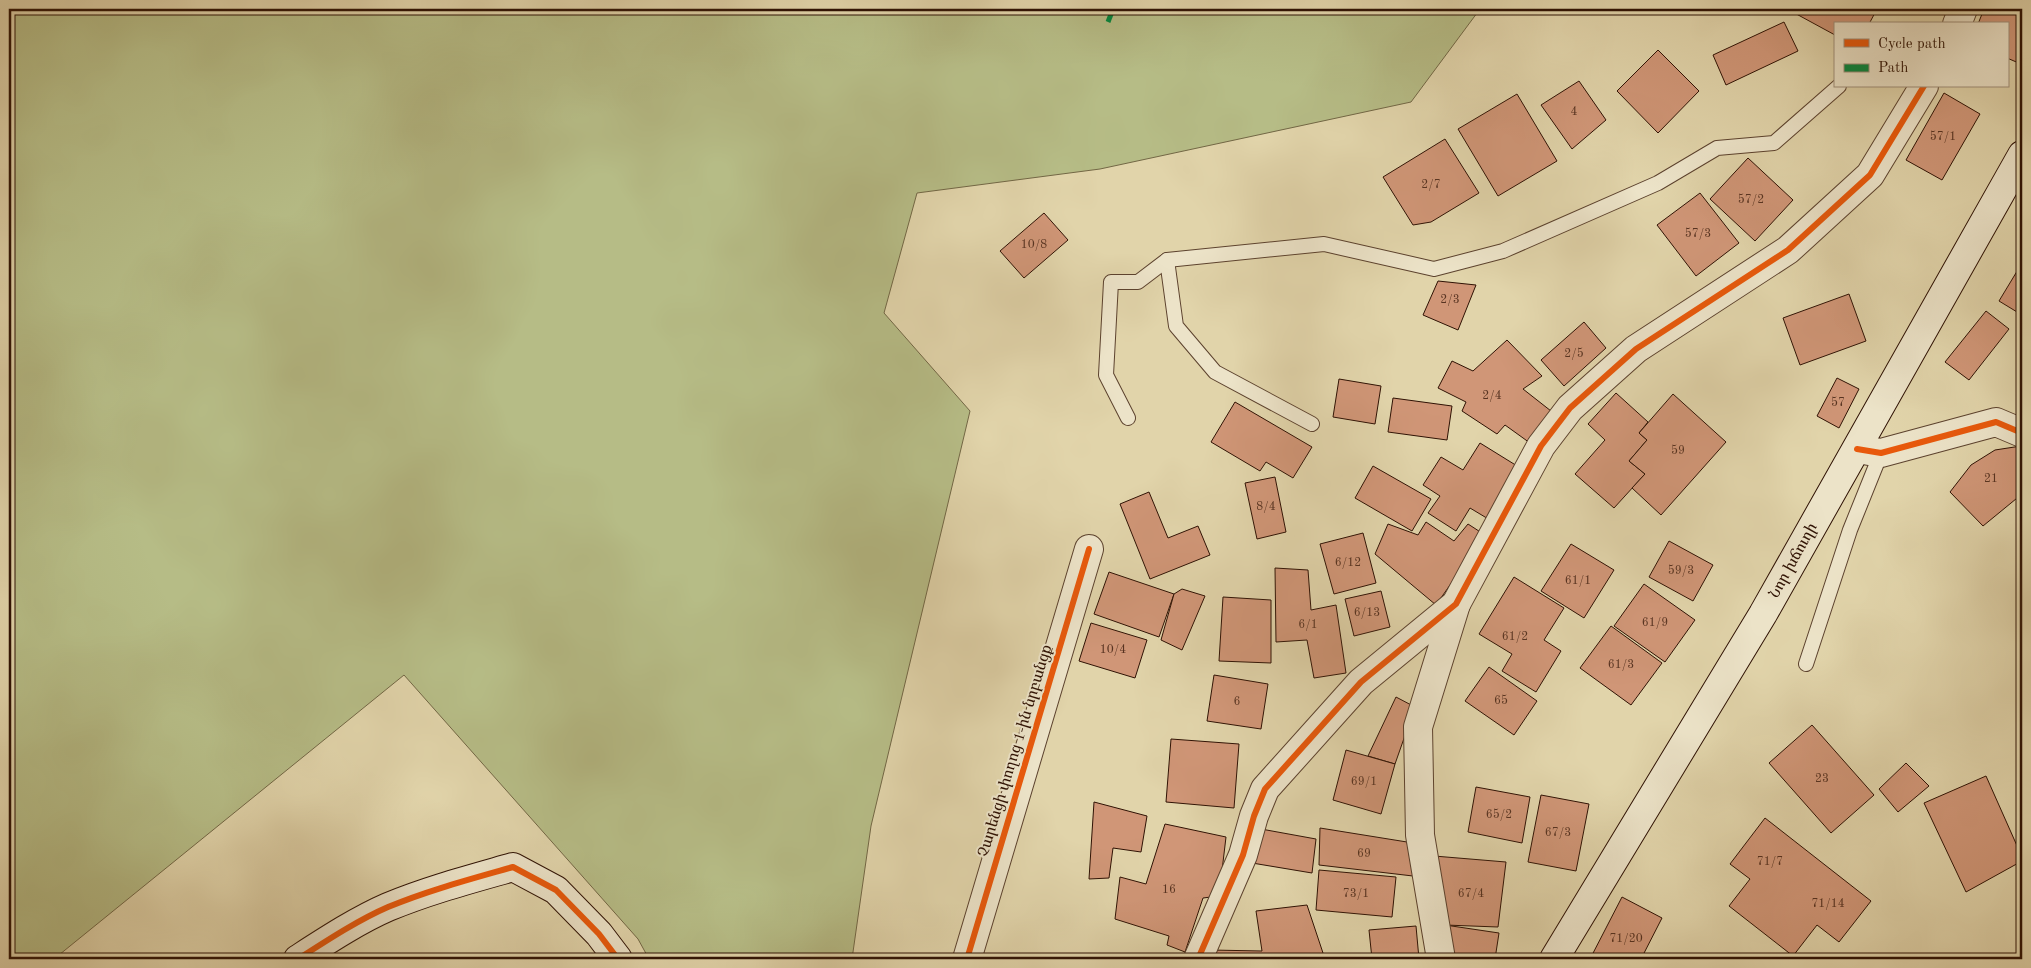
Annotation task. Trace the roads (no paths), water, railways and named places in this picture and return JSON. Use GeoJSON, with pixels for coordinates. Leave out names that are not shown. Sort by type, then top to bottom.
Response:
{"type":"FeatureCollection","features":[{"type":"Feature","properties":{"kind":"street"},"geometry":{"type":"LineString","coordinates":[[1958,22],[1963,9]]}},
{"type":"Feature","properties":{"kind":"street"},"geometry":{"type":"LineString","coordinates":[[1441,959],[1420,835],[1418,727],[1456,604],[1541,446],[1570,408],[1636,349],[1788,250],[1864,182],[1923,88]]}},
{"type":"Feature","properties":{"kind":"street","name":"Նոր խճուղի"},"geometry":{"type":"LineString","coordinates":[[1554,959],[1763,614],[1869,451],[2022,156]]}},
{"type":"Feature","properties":{"kind":"street"},"geometry":{"type":"LineString","coordinates":[[1869,451],[1996,422],[2022,433]]}},
{"type":"Feature","properties":{"kind":"street","name":"Չարենցի փողոց 1-ին նրբանցք"},"geometry":{"type":"LineString","coordinates":[[967,959],[1089,549]]}},
{"type":"Feature","properties":{"kind":"street"},"geometry":{"type":"LineString","coordinates":[[1198,959],[1244,855],[1254,816],[1264,789],[1361,682],[1456,604]]}},
{"type":"Feature","properties":{"kind":"street"},"geometry":{"type":"LineString","coordinates":[[298,959],[387,908],[448,885],[513,867],[556,890],[599,934],[618,959]]}},
{"type":"Feature","properties":{"kind":"lane"},"geometry":{"type":"LineString","coordinates":[[1128,418],[1106,375],[1112,282],[1138,282],[1167,260],[1324,244],[1434,269],[1512,247],[1658,183],[1717,148],[1774,142],[1837,88]]}},
{"type":"Feature","properties":{"kind":"lane"},"geometry":{"type":"LineString","coordinates":[[1167,260],[1176,326],[1215,372],[1312,424]]}},
{"type":"Feature","properties":{"kind":"lane"},"geometry":{"type":"LineString","coordinates":[[1806,664],[1850,530],[1869,451]]}}]}
